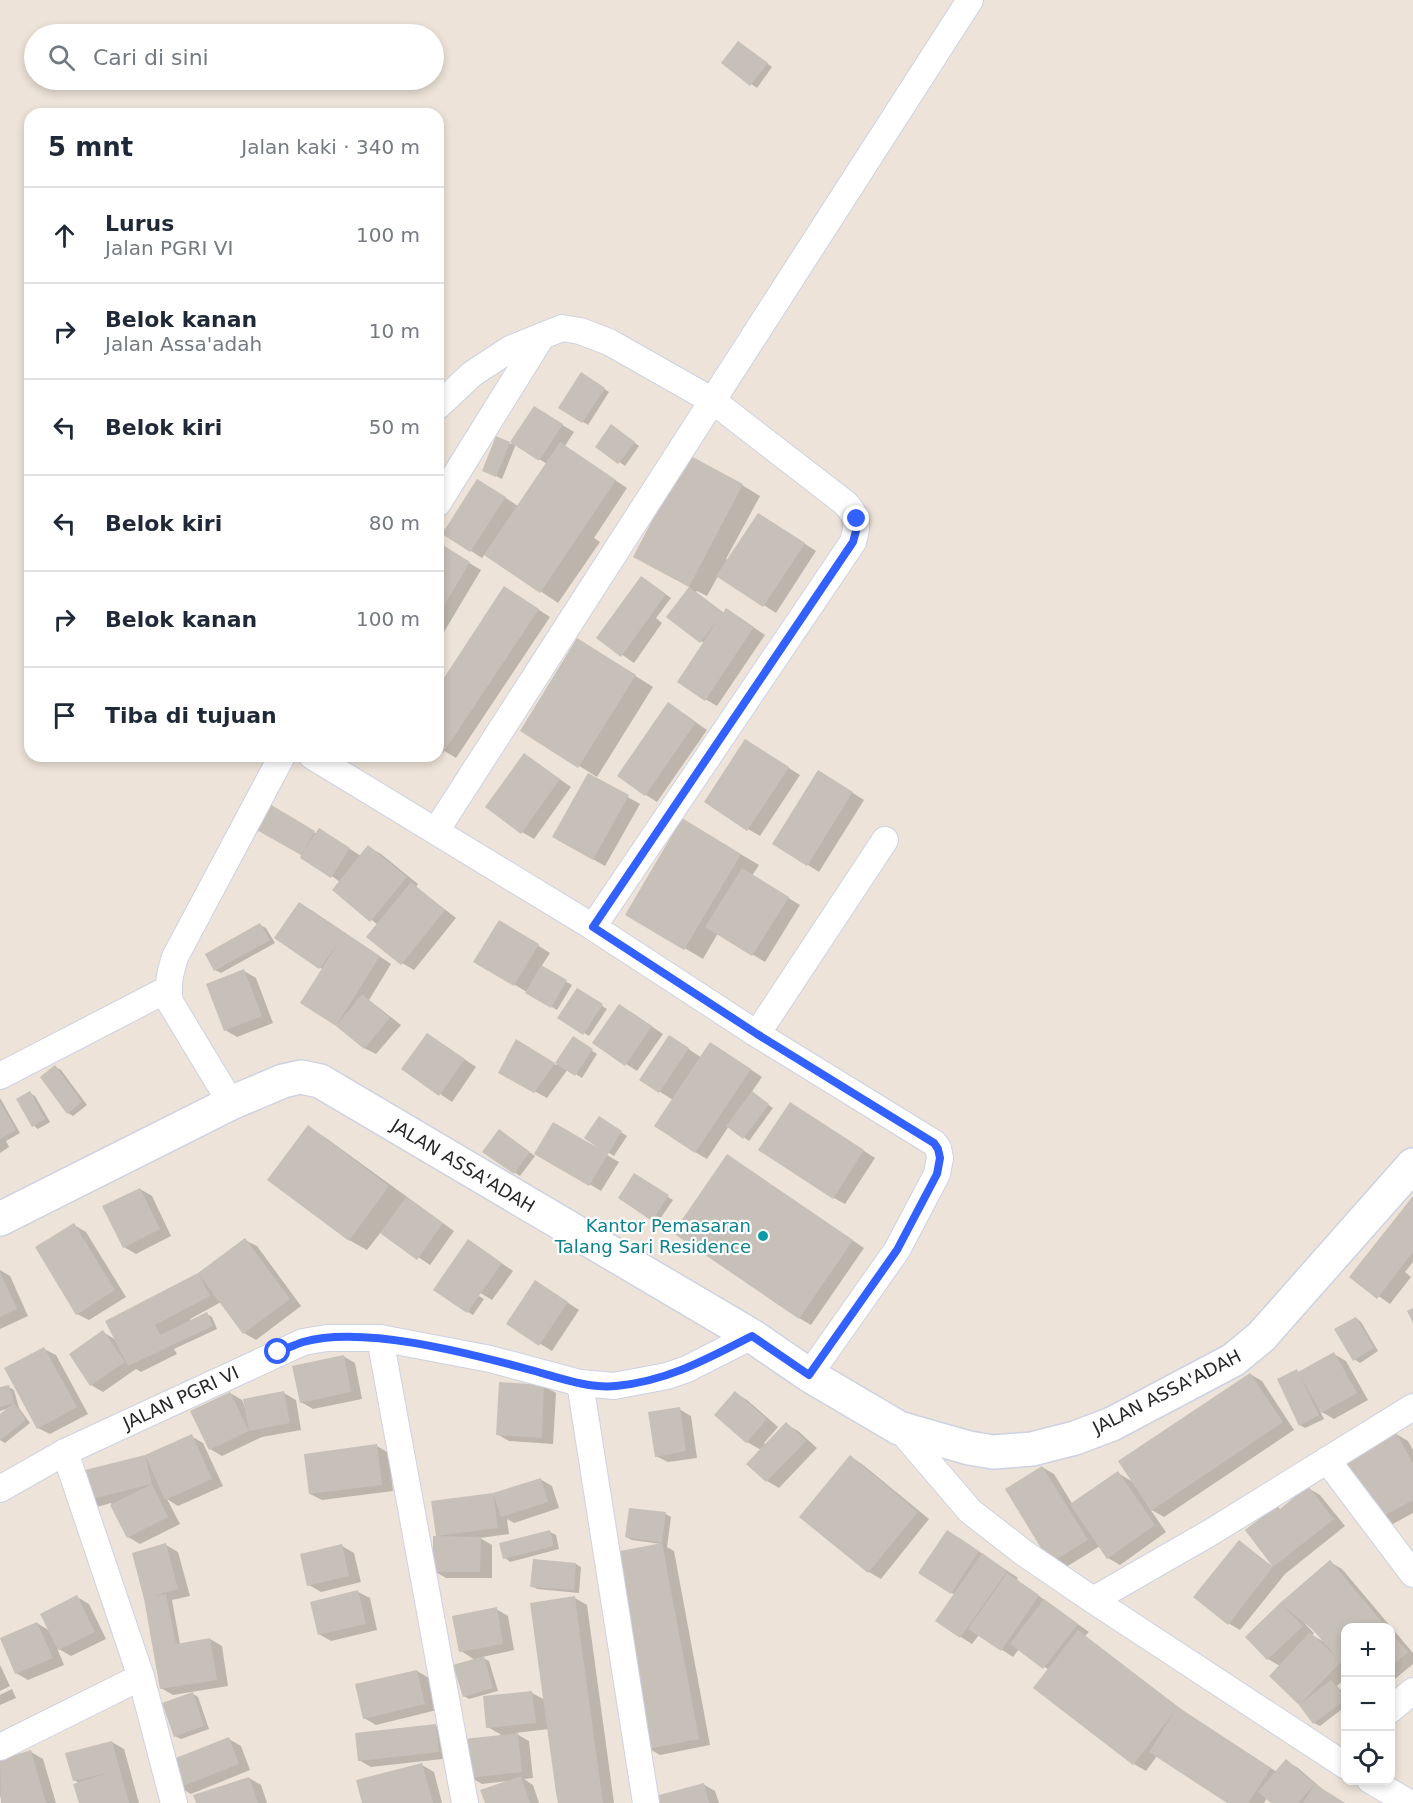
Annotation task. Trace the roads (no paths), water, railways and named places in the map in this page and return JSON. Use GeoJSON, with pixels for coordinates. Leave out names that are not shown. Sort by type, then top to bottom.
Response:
{"type":"FeatureCollection","features":[{"type":"Feature","properties":{"kind":"street"},"geometry":{"type":"LineString","coordinates":[[436,831],[970,0]]}},
{"type":"Feature","properties":{"kind":"street"},"geometry":{"type":"LineString","coordinates":[[444,400],[472,374],[510,349],[562,328],[580,330],[609,342],[713,401],[845,503],[857,519],[853,542],[593,927]]}},
{"type":"Feature","properties":{"kind":"street"},"geometry":{"type":"LineString","coordinates":[[444,493],[542,336]]}},
{"type":"Feature","properties":{"kind":"street"},"geometry":{"type":"LineString","coordinates":[[231,1103],[170,1002],[168,989],[170,973],[175,957],[279,762]]}},
{"type":"Feature","properties":{"kind":"street"},"geometry":{"type":"LineString","coordinates":[[322,762],[593,927],[757,1034],[934,1143],[940,1158],[937,1174],[897,1250],[809,1375]]}},
{"type":"Feature","properties":{"kind":"street"},"geometry":{"type":"LineString","coordinates":[[757,1034],[885,840]]}},
{"type":"Feature","properties":{"kind":"street"},"geometry":{"type":"LineString","coordinates":[[0,1076],[168,989]]}},
{"type":"Feature","properties":{"kind":"street","name":"JALAN ASSA'ADAH"},"geometry":{"type":"LineString","coordinates":[[0,1219],[231,1103],[283,1081],[301,1077],[320,1081],[752,1336],[809,1375],[899,1428],[969,1448],[993,1452],[1032,1449],[1075,1438],[1112,1424],[1233,1360],[1250,1348],[1413,1165]]}},
{"type":"Feature","properties":{"kind":"street","name":"JALAN PGRI VI"},"geometry":{"type":"LineString","coordinates":[[0,1489],[65,1452],[303,1342],[327,1338],[380,1338],[490,1359],[580,1383],[614,1386],[667,1376],[687,1369],[752,1336]]}},
{"type":"Feature","properties":{"kind":"street"},"geometry":{"type":"LineString","coordinates":[[380,1338],[465,1803]]}},
{"type":"Feature","properties":{"kind":"street"},"geometry":{"type":"LineString","coordinates":[[580,1383],[646,1803]]}},
{"type":"Feature","properties":{"kind":"street"},"geometry":{"type":"LineString","coordinates":[[1093,1600],[1213,1531],[1413,1407]]}},
{"type":"Feature","properties":{"kind":"street"},"geometry":{"type":"LineString","coordinates":[[899,1428],[970,1511],[1024,1553],[1093,1600],[1341,1758]]}},
{"type":"Feature","properties":{"kind":"street"},"geometry":{"type":"LineString","coordinates":[[65,1452],[141,1677],[174,1803]]}},
{"type":"Feature","properties":{"kind":"street"},"geometry":{"type":"LineString","coordinates":[[1327,1460],[1413,1574]]}},
{"type":"Feature","properties":{"kind":"street"},"geometry":{"type":"LineString","coordinates":[[0,1747],[141,1677]]}},
{"type":"Feature","properties":{"kind":"street"},"geometry":{"type":"LineString","coordinates":[[1395,1706],[1413,1691]]}},
{"type":"Feature","properties":{"kind":"street"},"geometry":{"type":"LineString","coordinates":[[1378,1785],[1409,1803]]}},
{"type":"Feature","properties":{"kind":"place","name":"Kantor Pemasaran Talang Sari Residence"},"geometry":{"type":"Point","coordinates":[763,1236]}}]}
